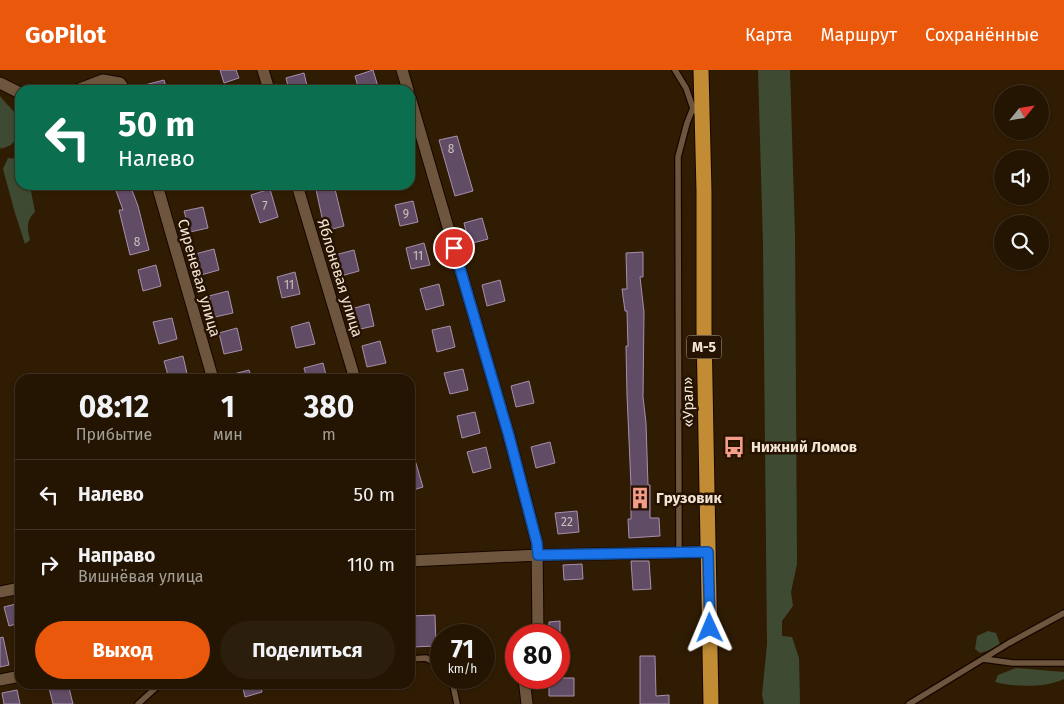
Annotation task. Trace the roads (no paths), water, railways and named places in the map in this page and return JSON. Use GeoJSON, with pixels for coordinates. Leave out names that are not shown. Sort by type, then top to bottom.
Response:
{"type":"FeatureCollection","features":[{"type":"Feature","properties":{"kind":"highway","name":"«Урал»"},"geometry":{"type":"LineString","coordinates":[[701,70],[711,704]]}},
{"type":"Feature","properties":{"kind":"street"},"geometry":{"type":"LineString","coordinates":[[263,70],[268,85]]}},
{"type":"Feature","properties":{"kind":"street"},"geometry":{"type":"LineString","coordinates":[[402,70],[406,85]]}},
{"type":"Feature","properties":{"kind":"street"},"geometry":{"type":"LineString","coordinates":[[89,85],[102,80],[120,83],[121,85]]}},
{"type":"Feature","properties":{"kind":"street"},"geometry":{"type":"LineString","coordinates":[[0,83],[15,90]]}},
{"type":"Feature","properties":{"kind":"street"},"geometry":{"type":"LineString","coordinates":[[415,114],[509,436],[537,543],[538,624]]}},
{"type":"Feature","properties":{"kind":"street","name":"Сиреневая улица"},"geometry":{"type":"LineString","coordinates":[[157,190],[212,374]]}},
{"type":"Feature","properties":{"kind":"street","name":"Яблоневая улица"},"geometry":{"type":"LineString","coordinates":[[298,190],[354,374]]}},
{"type":"Feature","properties":{"kind":"street"},"geometry":{"type":"LineString","coordinates":[[415,561],[538,555],[708,552]]}},
{"type":"Feature","properties":{"kind":"street"},"geometry":{"type":"LineString","coordinates":[[0,592],[15,589]]}},
{"type":"Feature","properties":{"kind":"street"},"geometry":{"type":"LineString","coordinates":[[0,680],[15,677]]}},
{"type":"Feature","properties":{"kind":"street"},"geometry":{"type":"LineString","coordinates":[[525,689],[527,704]]}},
{"type":"Feature","properties":{"kind":"lane"},"geometry":{"type":"LineString","coordinates":[[675,70],[686,88],[703,142]]}},
{"type":"Feature","properties":{"kind":"lane"},"geometry":{"type":"LineString","coordinates":[[679,552],[678,157],[693,108]]}},
{"type":"Feature","properties":{"kind":"lane"},"geometry":{"type":"LineString","coordinates":[[909,704],[1064,613]]}},
{"type":"Feature","properties":{"kind":"lane"},"geometry":{"type":"LineString","coordinates":[[415,659],[426,658],[430,660]]}},
{"type":"Feature","properties":{"kind":"lane"},"geometry":{"type":"LineString","coordinates":[[983,659],[1013,662],[1064,663]]}},
{"type":"Feature","properties":{"kind":"lane"},"geometry":{"type":"LineString","coordinates":[[138,704],[154,689]]}},
{"type":"Feature","properties":{"kind":"lane"},"geometry":{"type":"LineString","coordinates":[[454,689],[457,704]]}},
{"type":"Feature","properties":{"kind":"place","name":"Нижний Ломов"},"geometry":{"type":"Point","coordinates":[734,447]}},
{"type":"Feature","properties":{"kind":"place","name":"Грузовик"},"geometry":{"type":"Point","coordinates":[640,498]}}]}
